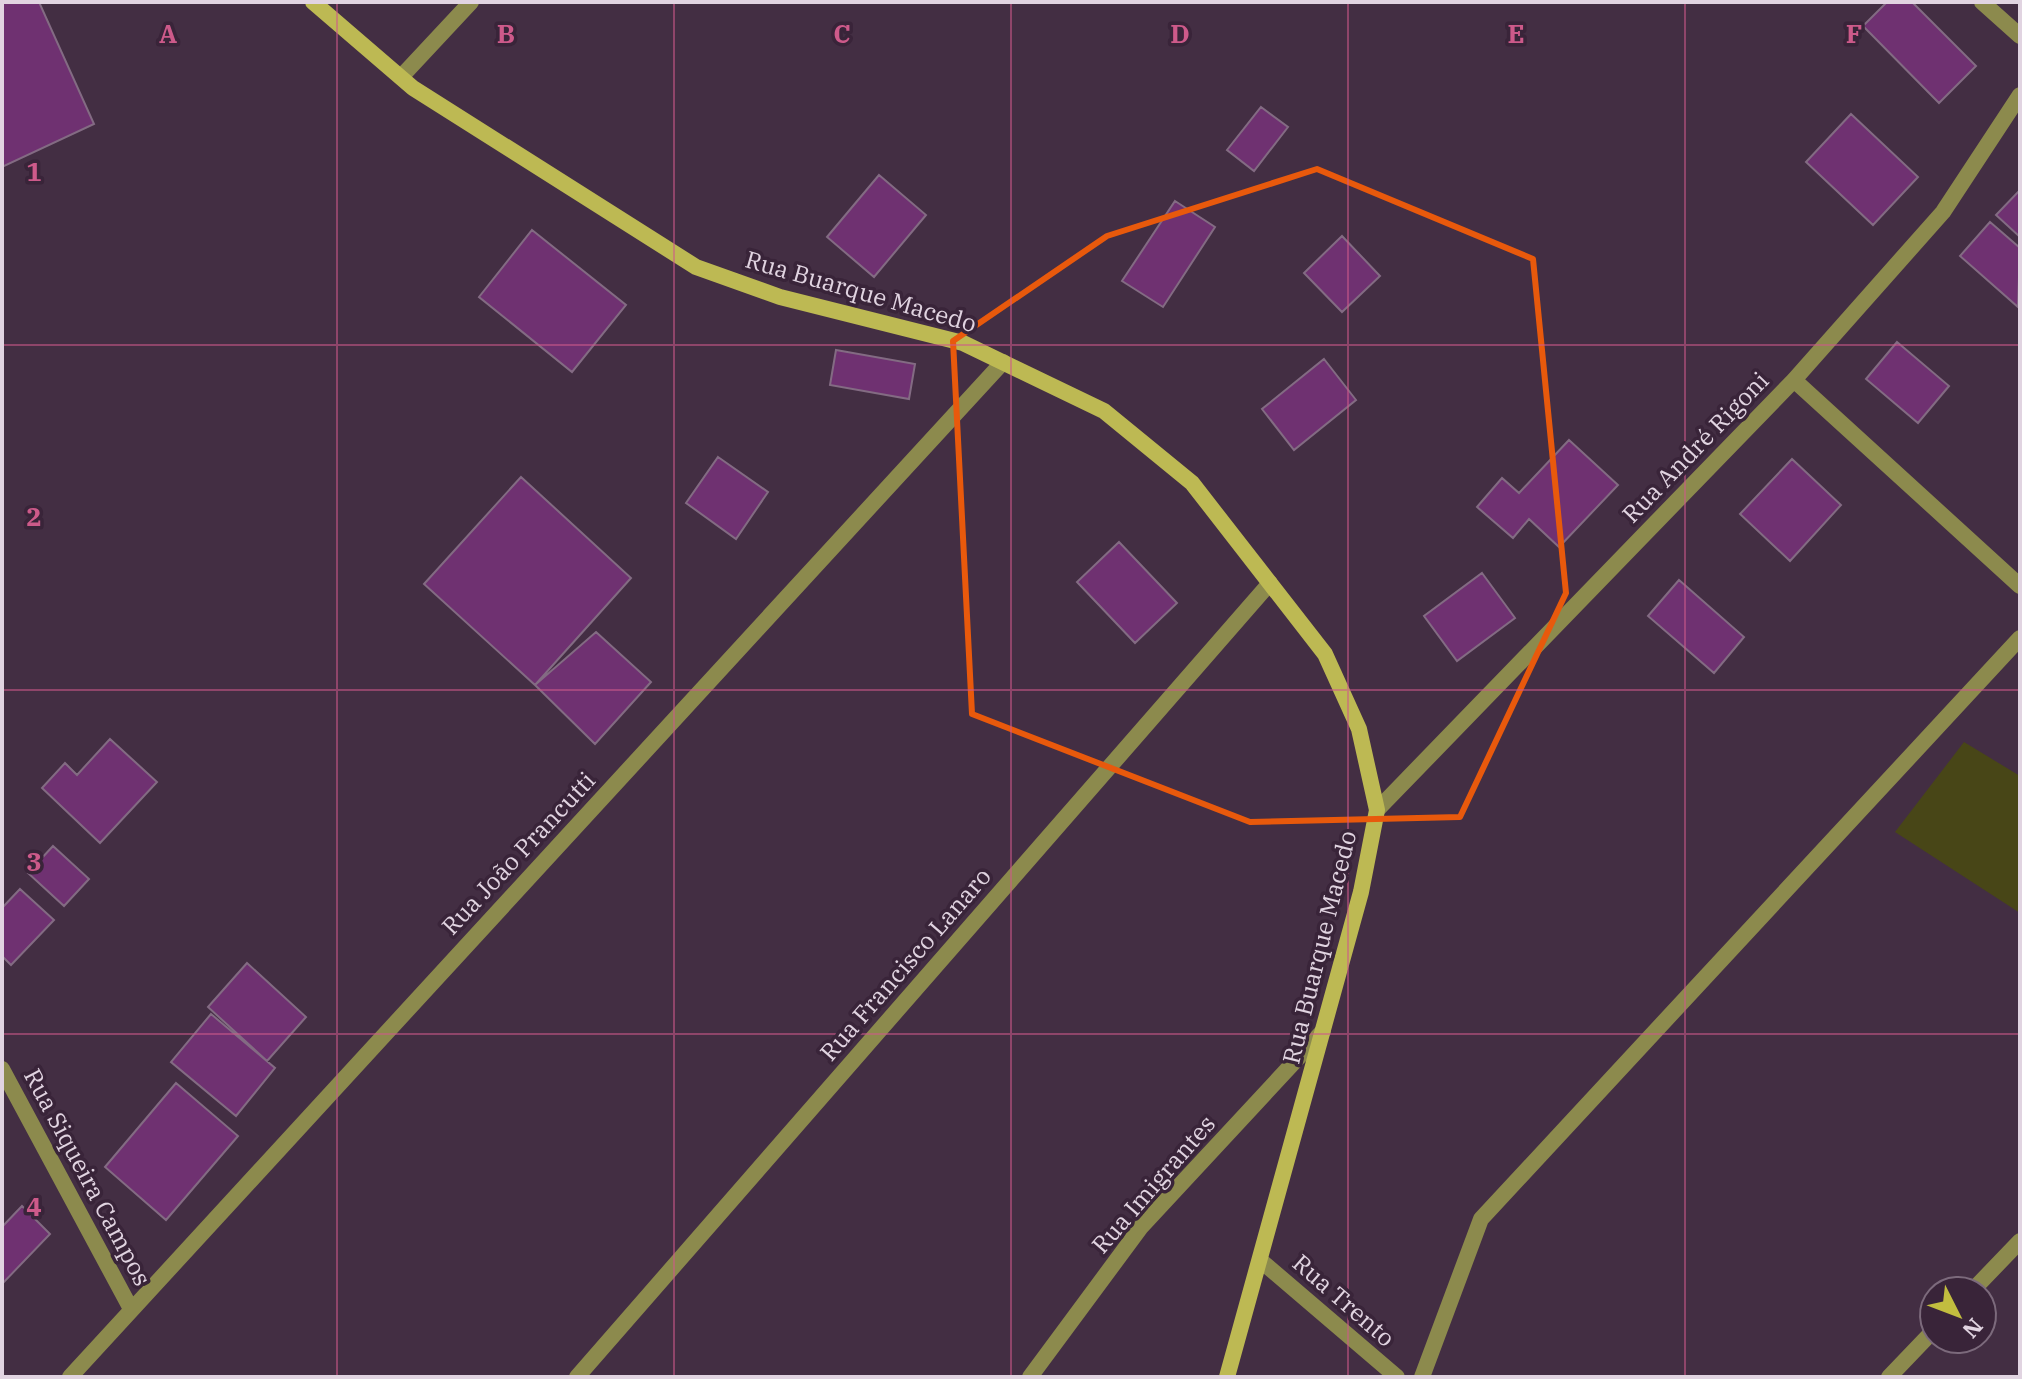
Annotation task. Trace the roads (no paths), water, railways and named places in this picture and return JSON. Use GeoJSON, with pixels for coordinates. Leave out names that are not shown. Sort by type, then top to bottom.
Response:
{"type":"FeatureCollection","features":[{"type":"Feature","properties":{"kind":"main road","name":"Rua Buarque Macedo"},"geometry":{"type":"LineString","coordinates":[[313,2],[401,77],[696,267],[780,297],[963,343],[1104,411],[1192,483],[1325,654],[1359,729],[1377,810],[1361,892],[1227,1377]]}},
{"type":"Feature","properties":{"kind":"street"},"geometry":{"type":"LineString","coordinates":[[401,77],[471,2]]}},
{"type":"Feature","properties":{"kind":"street"},"geometry":{"type":"LineString","coordinates":[[1982,2],[2020,36]]}},
{"type":"Feature","properties":{"kind":"street","name":"Rua André Rigoni"},"geometry":{"type":"LineString","coordinates":[[1377,810],[1794,380],[1943,212],[2020,95]]}},
{"type":"Feature","properties":{"kind":"street","name":"Rua João Prancutti"},"geometry":{"type":"LineString","coordinates":[[70,1377],[1003,362]]}},
{"type":"Feature","properties":{"kind":"street"},"geometry":{"type":"LineString","coordinates":[[1794,380],[2020,586]]}},
{"type":"Feature","properties":{"kind":"street","name":"Rua Francisco Lanaro"},"geometry":{"type":"LineString","coordinates":[[577,1377],[1270,583]]}},
{"type":"Feature","properties":{"kind":"street"},"geometry":{"type":"LineString","coordinates":[[1422,1377],[1481,1219],[2020,638]]}},
{"type":"Feature","properties":{"kind":"street","name":"Rua Imigrantes"},"geometry":{"type":"LineString","coordinates":[[1030,1377],[1141,1227],[1323,1031]]}},
{"type":"Feature","properties":{"kind":"street","name":"Rua Siqueira Campos"},"geometry":{"type":"LineString","coordinates":[[2,1069],[131,1309]]}},
{"type":"Feature","properties":{"kind":"street"},"geometry":{"type":"LineString","coordinates":[[1987,1275],[2020,1241]]}},
{"type":"Feature","properties":{"kind":"street","name":"Rua Trento"},"geometry":{"type":"LineString","coordinates":[[1260,1260],[1397,1377]]}},
{"type":"Feature","properties":{"kind":"street"},"geometry":{"type":"LineString","coordinates":[[1889,1377],[1918,1347]]}}]}
